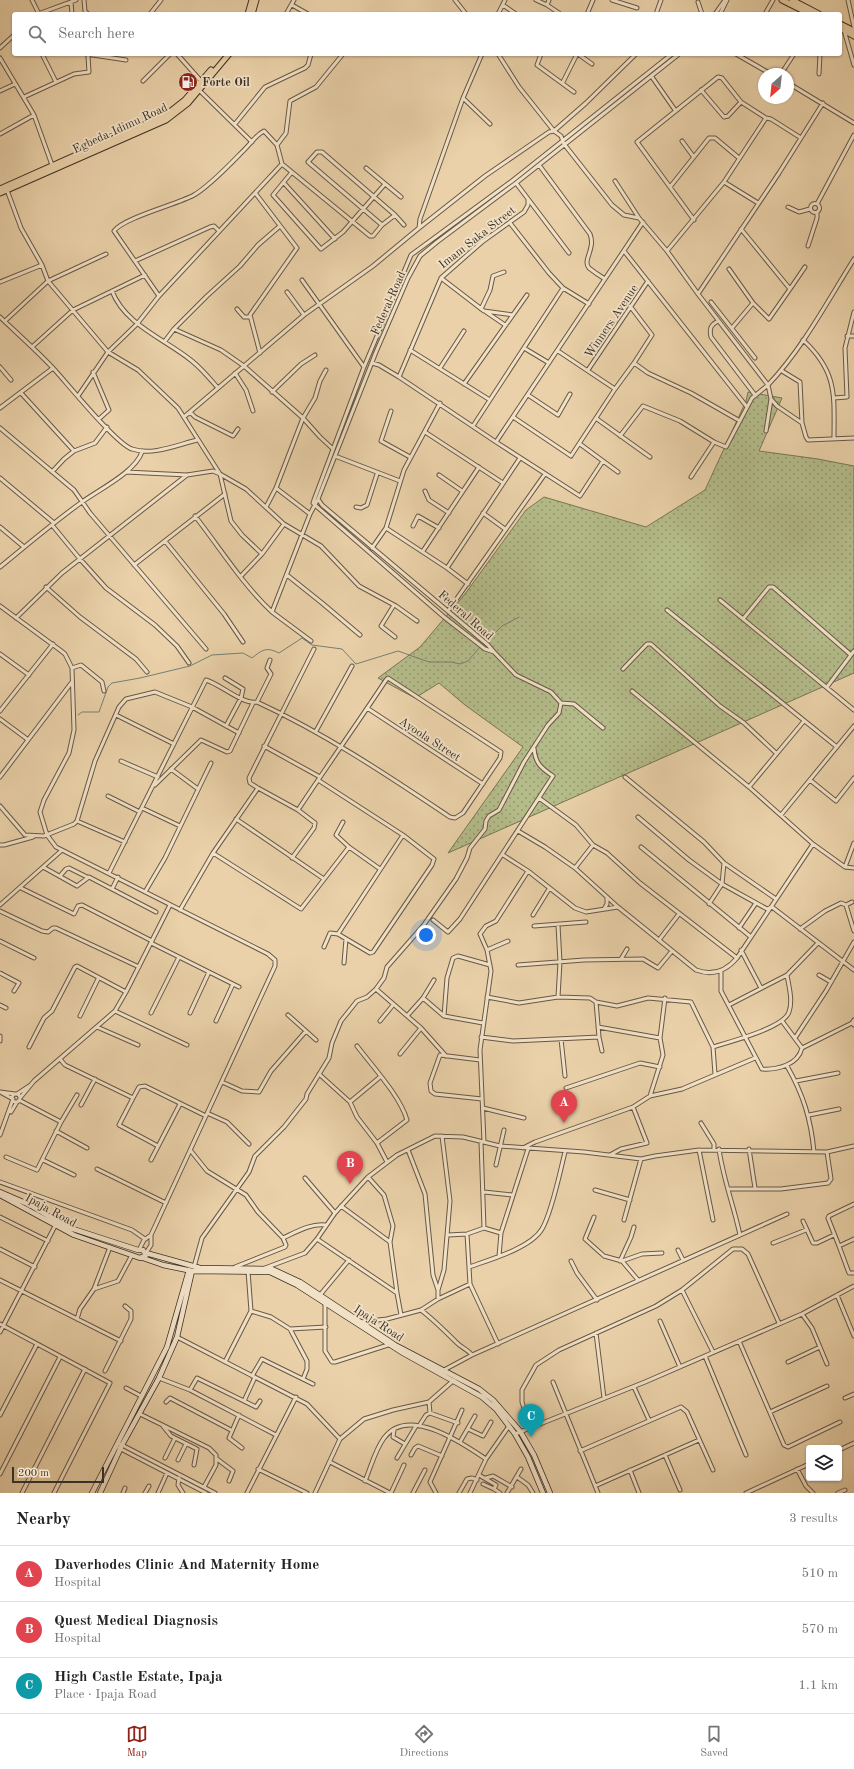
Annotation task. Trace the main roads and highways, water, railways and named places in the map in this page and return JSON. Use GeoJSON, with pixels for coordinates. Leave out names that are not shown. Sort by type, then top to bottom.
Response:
{"type":"FeatureCollection","features":[{"type":"Feature","properties":{"kind":"main road"},"geometry":{"type":"LineString","coordinates":[[252,0],[252,12]]}},
{"type":"Feature","properties":{"kind":"main road"},"geometry":{"type":"LineString","coordinates":[[253,12],[256,0]]}},
{"type":"Feature","properties":{"kind":"main road"},"geometry":{"type":"LineString","coordinates":[[782,0],[806,12]]}},
{"type":"Feature","properties":{"kind":"main road"},"geometry":{"type":"LineString","coordinates":[[792,0],[815,12]]}},
{"type":"Feature","properties":{"kind":"main road"},"geometry":{"type":"LineString","coordinates":[[842,25],[854,29]]}},
{"type":"Feature","properties":{"kind":"main road"},"geometry":{"type":"LineString","coordinates":[[842,29],[854,36]]}},
{"type":"Feature","properties":{"kind":"main road","name":"Egbeda-Idimu Road"},"geometry":{"type":"LineString","coordinates":[[0,189],[166,115],[185,100],[223,56]]}},
{"type":"Feature","properties":{"kind":"main road","name":"Egbeda-Idimu Road"},"geometry":{"type":"LineString","coordinates":[[0,193],[166,120],[178,112],[199,90],[227,56]]}},
{"type":"Feature","properties":{"kind":"main road","name":"Ipaja Road"},"geometry":{"type":"LineString","coordinates":[[0,1192],[30,1206],[66,1227],[143,1250],[146,1253],[192,1269],[265,1268],[287,1275],[388,1345],[455,1379],[479,1389],[493,1400],[534,1454],[550,1493]]}},
{"type":"Feature","properties":{"kind":"main road","name":"Ipaja Road"},"geometry":{"type":"LineString","coordinates":[[0,1195],[22,1205],[55,1226],[132,1255],[192,1269],[248,1271],[276,1274],[360,1322],[407,1352],[444,1370],[482,1397],[496,1409],[509,1426],[518,1432],[543,1493]]}},
{"type":"Feature","properties":{"kind":"main road"},"geometry":{"type":"LineString","coordinates":[[139,1250],[140,1257],[146,1253]]}},
{"type":"Feature","properties":{"kind":"main road"},"geometry":{"type":"LineString","coordinates":[[102,1492],[121,1447],[159,1378],[177,1337],[192,1269]]}},
{"type":"Feature","properties":{"kind":"main road"},"geometry":{"type":"LineString","coordinates":[[92,1493],[171,1337],[192,1269]]}},
{"type":"Feature","properties":{"kind":"waterway"},"geometry":{"type":"LineString","coordinates":[[487,641],[502,626],[519,617]]}},
{"type":"Feature","properties":{"kind":"waterway"},"geometry":{"type":"LineString","coordinates":[[78,715],[82,712],[99,712],[108,687],[112,683],[190,666],[212,655],[243,653],[252,658],[265,650],[271,650],[279,653],[302,638],[312,645],[342,649],[356,664],[398,651],[429,662],[451,662],[460,664],[468,661],[480,647]]}},
{"type":"Feature","properties":{"kind":"place","name":"Forte Oil"},"geometry":{"type":"Point","coordinates":[188,82]}},
{"type":"Feature","properties":{"kind":"place","name":"Daverhodes Clinic And Maternity Home"},"geometry":{"type":"Point","coordinates":[564,1123]}},
{"type":"Feature","properties":{"kind":"place","name":"Quest Medical Diagnosis"},"geometry":{"type":"Point","coordinates":[350,1184]}},
{"type":"Feature","properties":{"kind":"place","name":"High Castle Estate, Ipaja"},"geometry":{"type":"Point","coordinates":[531,1437]}}]}
